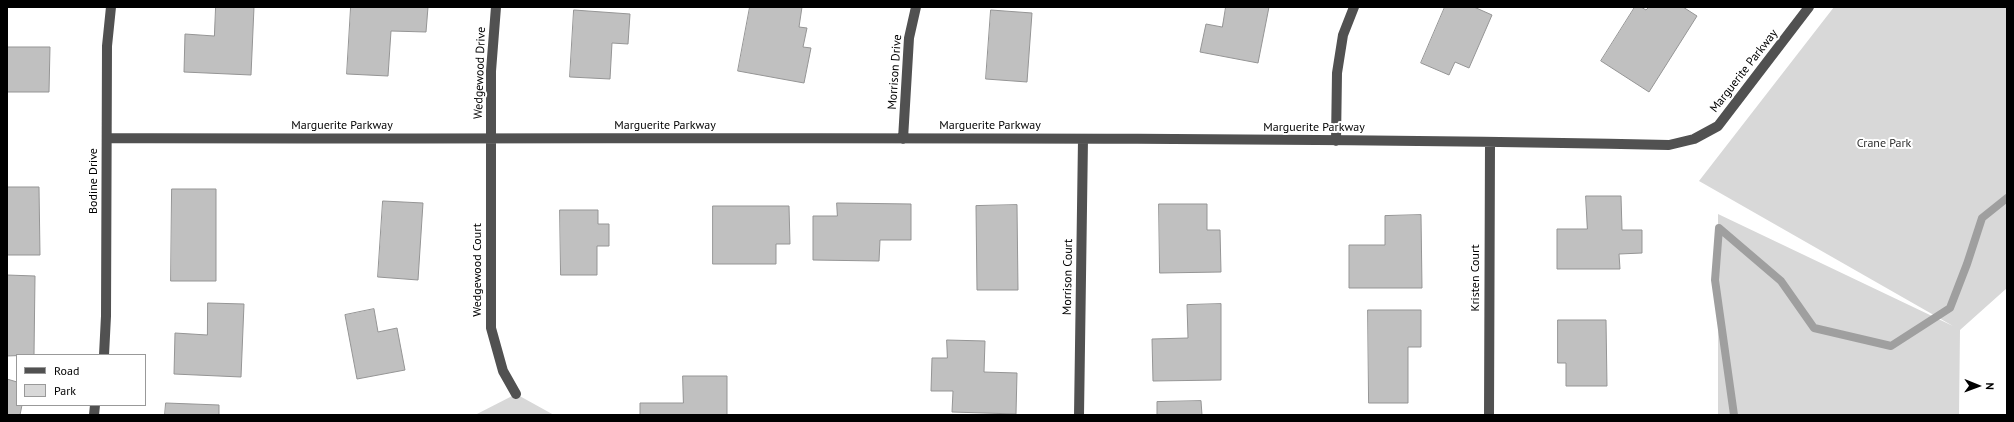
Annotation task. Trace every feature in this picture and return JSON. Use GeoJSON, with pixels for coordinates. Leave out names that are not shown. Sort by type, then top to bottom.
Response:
{"type":"FeatureCollection","features":[{"type":"Feature","properties":{"kind":"street","name":"Bodine Drive"},"geometry":{"type":"LineString","coordinates":[[104,354],[106,316],[107,46],[111,7]]}},
{"type":"Feature","properties":{"kind":"street","name":"Wedgewood Drive"},"geometry":{"type":"LineString","coordinates":[[491,140],[491,71],[496,7]]}},
{"type":"Feature","properties":{"kind":"street","name":"Morrison Drive"},"geometry":{"type":"LineString","coordinates":[[903,139],[909,38],[916,7]]}},
{"type":"Feature","properties":{"kind":"street"},"geometry":{"type":"LineString","coordinates":[[1336,141],[1337,73],[1343,35],[1354,7]]}},
{"type":"Feature","properties":{"kind":"street","name":"Marguerite Parkway"},"geometry":{"type":"LineString","coordinates":[[107,138],[491,140],[1083,139],[1669,145],[1694,139],[1718,126],[1809,7]]}},
{"type":"Feature","properties":{"kind":"street","name":"Morrison Court"},"geometry":{"type":"LineString","coordinates":[[1080,415],[1083,139]]}},
{"type":"Feature","properties":{"kind":"street","name":"Wedgewood Court"},"geometry":{"type":"LineString","coordinates":[[491,140],[491,328],[503,371],[516,394]]}},
{"type":"Feature","properties":{"kind":"street","name":"Kristen Court"},"geometry":{"type":"LineString","coordinates":[[1489,415],[1490,142]]}},
{"type":"Feature","properties":{"kind":"green space","name":"Crane Park"},"geometry":{"type":"Polygon","coordinates":[[[1834,7],[2007,7],[2007,288],[1960,330],[1959,415],[1718,415],[1718,214],[1953,326],[1699,181],[1834,7]]]}},
{"type":"Feature","properties":{"kind":"green space"},"geometry":{"type":"Polygon","coordinates":[[[516,394],[554,415],[475,415],[516,394]]]}},
{"type":"Feature","properties":{"kind":"building"},"geometry":{"type":"Polygon","coordinates":[[[216,7],[254,7],[251,75],[184,72],[185,34],[214,36],[216,7]]]}},
{"type":"Feature","properties":{"kind":"building"},"geometry":{"type":"Polygon","coordinates":[[[351,7],[428,7],[426,32],[391,31],[388,76],[347,74],[351,7]]]}},
{"type":"Feature","properties":{"kind":"building"},"geometry":{"type":"Polygon","coordinates":[[[750,7],[802,7],[799,27],[807,28],[803,47],[811,48],[804,83],[738,71],[750,7]]]}},
{"type":"Feature","properties":{"kind":"building"},"geometry":{"type":"Polygon","coordinates":[[[1226,7],[1269,7],[1258,63],[1200,52],[1206,24],[1222,27],[1226,7]]]}},
{"type":"Feature","properties":{"kind":"building"},"geometry":{"type":"Polygon","coordinates":[[[1445,7],[1474,7],[1492,15],[1469,68],[1455,62],[1449,75],[1421,63],[1445,7]]]}},
{"type":"Feature","properties":{"kind":"building"},"geometry":{"type":"Polygon","coordinates":[[[1635,7],[1641,7],[1646,10],[1649,7],[1683,7],[1697,16],[1649,92],[1601,61],[1635,7]]]}},
{"type":"Feature","properties":{"kind":"building"},"geometry":{"type":"Polygon","coordinates":[[[574,10],[630,14],[628,44],[612,43],[610,79],[570,77],[574,10]]]}},
{"type":"Feature","properties":{"kind":"building"},"geometry":{"type":"Polygon","coordinates":[[[991,10],[1032,13],[1027,82],[986,79],[991,10]]]}},
{"type":"Feature","properties":{"kind":"building"},"geometry":{"type":"Polygon","coordinates":[[[7,47],[50,47],[49,92],[7,92],[7,47]]]}},
{"type":"Feature","properties":{"kind":"building"},"geometry":{"type":"Polygon","coordinates":[[[7,187],[39,187],[40,255],[7,255],[7,187]]]}},
{"type":"Feature","properties":{"kind":"building"},"geometry":{"type":"Polygon","coordinates":[[[172,189],[216,189],[216,281],[171,281],[172,189]]]}},
{"type":"Feature","properties":{"kind":"building"},"geometry":{"type":"Polygon","coordinates":[[[1586,196],[1621,196],[1622,230],[1642,230],[1642,253],[1619,254],[1620,269],[1557,269],[1557,229],[1587,229],[1586,196]]]}},
{"type":"Feature","properties":{"kind":"building"},"geometry":{"type":"Polygon","coordinates":[[[383,201],[423,203],[418,280],[378,277],[383,201]]]}},
{"type":"Feature","properties":{"kind":"building"},"geometry":{"type":"Polygon","coordinates":[[[837,203],[911,204],[911,240],[880,240],[879,261],[813,260],[813,216],[837,216],[837,203]]]}},
{"type":"Feature","properties":{"kind":"building"},"geometry":{"type":"Polygon","coordinates":[[[1159,204],[1207,204],[1207,230],[1220,230],[1221,272],[1160,273],[1159,204]]]}},
{"type":"Feature","properties":{"kind":"building"},"geometry":{"type":"Polygon","coordinates":[[[1017,205],[1018,290],[977,290],[976,206],[1017,205]]]}},
{"type":"Feature","properties":{"kind":"building"},"geometry":{"type":"Polygon","coordinates":[[[713,206],[789,206],[790,244],[776,244],[776,264],[713,264],[713,206]]]}},
{"type":"Feature","properties":{"kind":"building"},"geometry":{"type":"Polygon","coordinates":[[[560,210],[598,210],[598,224],[609,224],[609,246],[597,246],[597,275],[561,275],[560,210]]]}},
{"type":"Feature","properties":{"kind":"building"},"geometry":{"type":"Polygon","coordinates":[[[1421,215],[1422,288],[1349,288],[1349,245],[1385,245],[1385,216],[1421,215]]]}},
{"type":"Feature","properties":{"kind":"building"},"geometry":{"type":"Polygon","coordinates":[[[7,275],[35,276],[34,354],[16,354],[16,356],[7,356],[7,275]]]}},
{"type":"Feature","properties":{"kind":"building"},"geometry":{"type":"Polygon","coordinates":[[[208,303],[244,304],[241,377],[174,374],[175,333],[207,335],[208,303]]]}},
{"type":"Feature","properties":{"kind":"building"},"geometry":{"type":"Polygon","coordinates":[[[1221,304],[1221,380],[1153,381],[1152,339],[1188,338],[1187,305],[1221,304]]]}},
{"type":"Feature","properties":{"kind":"building"},"geometry":{"type":"Polygon","coordinates":[[[374,309],[378,332],[397,328],[405,370],[357,379],[345,315],[374,309]]]}},
{"type":"Feature","properties":{"kind":"building"},"geometry":{"type":"Polygon","coordinates":[[[1368,310],[1421,310],[1421,347],[1408,347],[1408,403],[1369,403],[1368,310]]]}},
{"type":"Feature","properties":{"kind":"building"},"geometry":{"type":"Polygon","coordinates":[[[1558,320],[1606,320],[1607,386],[1566,386],[1566,363],[1558,363],[1558,320]]]}},
{"type":"Feature","properties":{"kind":"building"},"geometry":{"type":"Polygon","coordinates":[[[947,340],[985,341],[984,372],[1017,373],[1016,414],[952,412],[953,391],[931,391],[932,358],[947,358],[947,340]]]}},
{"type":"Feature","properties":{"kind":"building"},"geometry":{"type":"Polygon","coordinates":[[[683,376],[727,376],[727,415],[640,415],[640,403],[683,403],[683,376]]]}},
{"type":"Feature","properties":{"kind":"building"},"geometry":{"type":"Polygon","coordinates":[[[7,379],[16,382],[16,406],[22,406],[20,415],[7,415],[7,379]]]}},
{"type":"Feature","properties":{"kind":"building"},"geometry":{"type":"Polygon","coordinates":[[[1201,401],[1202,415],[1157,415],[1157,402],[1201,401]]]}},
{"type":"Feature","properties":{"kind":"building"},"geometry":{"type":"Polygon","coordinates":[[[166,403],[219,405],[219,415],[165,415],[166,403]]]}},
{"type":"Feature","properties":{"kind":"waterway"},"geometry":{"type":"LineString","coordinates":[[1734,415],[1715,280],[1719,228],[1781,281],[1814,328],[1891,346],[1950,308],[1967,264],[1982,218],[2007,198]]}}]}
